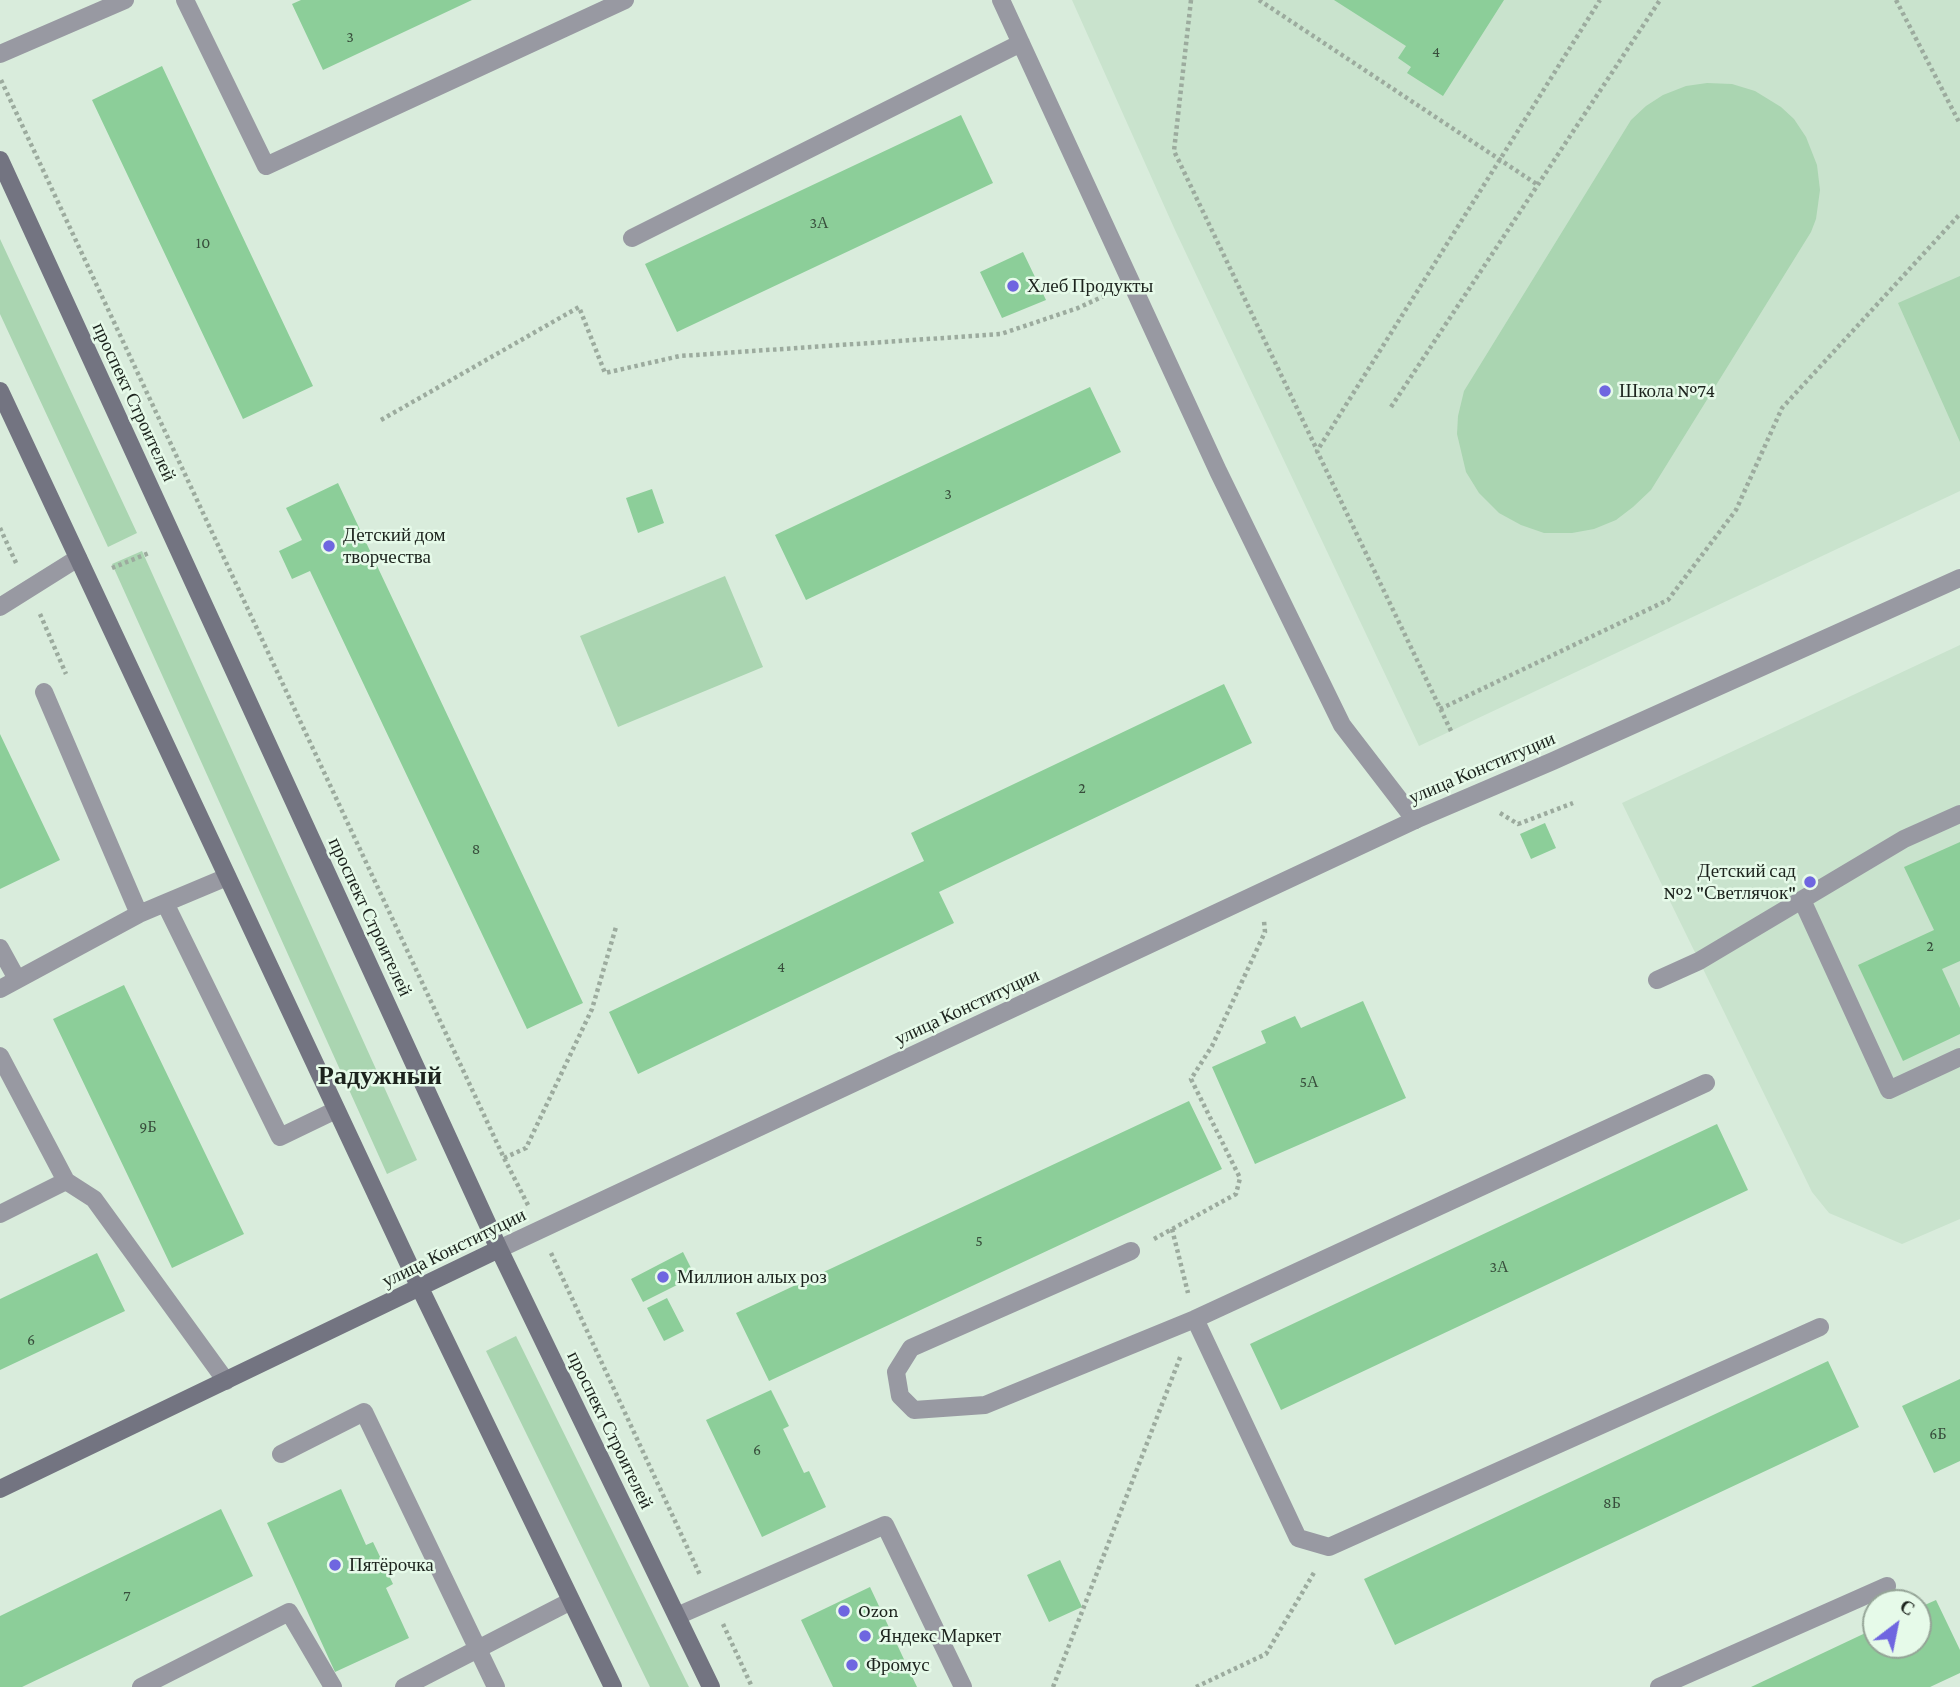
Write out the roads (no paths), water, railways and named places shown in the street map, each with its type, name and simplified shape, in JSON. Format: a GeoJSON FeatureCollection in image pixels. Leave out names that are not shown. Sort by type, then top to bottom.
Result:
{"type":"FeatureCollection","features":[{"type":"Feature","properties":{"kind":"street"},"geometry":{"type":"LineString","coordinates":[[0,54],[125,0]]}},
{"type":"Feature","properties":{"kind":"street"},"geometry":{"type":"LineString","coordinates":[[185,0],[266,166],[625,0]]}},
{"type":"Feature","properties":{"kind":"street"},"geometry":{"type":"LineString","coordinates":[[1000,0],[1218,471],[1342,725],[1415,820]]}},
{"type":"Feature","properties":{"kind":"street"},"geometry":{"type":"LineString","coordinates":[[632,238],[1021,43]]}},
{"type":"Feature","properties":{"kind":"street","name":"проспект Строителей"},"geometry":{"type":"LineString","coordinates":[[0,160],[499,1249],[711,1687]]}},
{"type":"Feature","properties":{"kind":"street"},"geometry":{"type":"LineString","coordinates":[[0,391],[420,1288],[612,1687]]}},
{"type":"Feature","properties":{"kind":"street"},"geometry":{"type":"LineString","coordinates":[[0,607],[78,558]]}},
{"type":"Feature","properties":{"kind":"street","name":"улица Конституции"},"geometry":{"type":"LineString","coordinates":[[0,1489],[499,1249],[1415,820],[1960,578]]}},
{"type":"Feature","properties":{"kind":"street"},"geometry":{"type":"LineString","coordinates":[[44,692],[139,914]]}},
{"type":"Feature","properties":{"kind":"street"},"geometry":{"type":"LineString","coordinates":[[1657,980],[1699,961],[1904,839],[1960,814]]}},
{"type":"Feature","properties":{"kind":"street"},"geometry":{"type":"LineString","coordinates":[[0,989],[139,914],[228,877]]}},
{"type":"Feature","properties":{"kind":"street"},"geometry":{"type":"LineString","coordinates":[[1802,900],[1889,1090],[1960,1056]]}},
{"type":"Feature","properties":{"kind":"street"},"geometry":{"type":"LineString","coordinates":[[165,903],[280,1137],[336,1110]]}},
{"type":"Feature","properties":{"kind":"street"},"geometry":{"type":"LineString","coordinates":[[0,948],[17,979]]}},
{"type":"Feature","properties":{"kind":"street"},"geometry":{"type":"LineString","coordinates":[[0,1056],[66,1181],[94,1199],[226,1381]]}},
{"type":"Feature","properties":{"kind":"street"},"geometry":{"type":"LineString","coordinates":[[1131,1251],[911,1348],[896,1372],[900,1396],[914,1410],[985,1405],[1195,1319],[1706,1083]]}},
{"type":"Feature","properties":{"kind":"street"},"geometry":{"type":"LineString","coordinates":[[0,1214],[66,1181]]}},
{"type":"Feature","properties":{"kind":"street"},"geometry":{"type":"LineString","coordinates":[[1195,1319],[1298,1538],[1329,1547],[1820,1326]]}},
{"type":"Feature","properties":{"kind":"street"},"geometry":{"type":"LineString","coordinates":[[281,1454],[364,1412],[496,1687]]}},
{"type":"Feature","properties":{"kind":"street"},"geometry":{"type":"LineString","coordinates":[[677,1616],[885,1525],[963,1687]]}},
{"type":"Feature","properties":{"kind":"street"},"geometry":{"type":"LineString","coordinates":[[1659,1687],[1887,1586]]}},
{"type":"Feature","properties":{"kind":"street"},"geometry":{"type":"LineString","coordinates":[[404,1687],[571,1601]]}},
{"type":"Feature","properties":{"kind":"street"},"geometry":{"type":"LineString","coordinates":[[141,1687],[289,1612],[333,1687]]}},
{"type":"Feature","properties":{"kind":"place","name":"Хлеб Продукты"},"geometry":{"type":"Point","coordinates":[1013,286]}},
{"type":"Feature","properties":{"kind":"place","name":"Школа №74"},"geometry":{"type":"Point","coordinates":[1605,391]}},
{"type":"Feature","properties":{"kind":"place","name":"Детский дом творчества"},"geometry":{"type":"Point","coordinates":[329,546]}},
{"type":"Feature","properties":{"kind":"place","name":"Детский сад №2 \"Светлячок\""},"geometry":{"type":"Point","coordinates":[1810,882]}},
{"type":"Feature","properties":{"kind":"place","name":"Миллион алых роз"},"geometry":{"type":"Point","coordinates":[663,1277]}},
{"type":"Feature","properties":{"kind":"place","name":"Пятёрочка"},"geometry":{"type":"Point","coordinates":[335,1565]}},
{"type":"Feature","properties":{"kind":"place","name":"Ozon"},"geometry":{"type":"Point","coordinates":[844,1611]}},
{"type":"Feature","properties":{"kind":"place","name":"Яндекс Маркет"},"geometry":{"type":"Point","coordinates":[865,1636]}},
{"type":"Feature","properties":{"kind":"place","name":"Фромус"},"geometry":{"type":"Point","coordinates":[852,1665]}},
{"type":"Feature","properties":{"kind":"district","name":"Радужный"},"geometry":{"type":"Point","coordinates":[380,1076]}}]}
